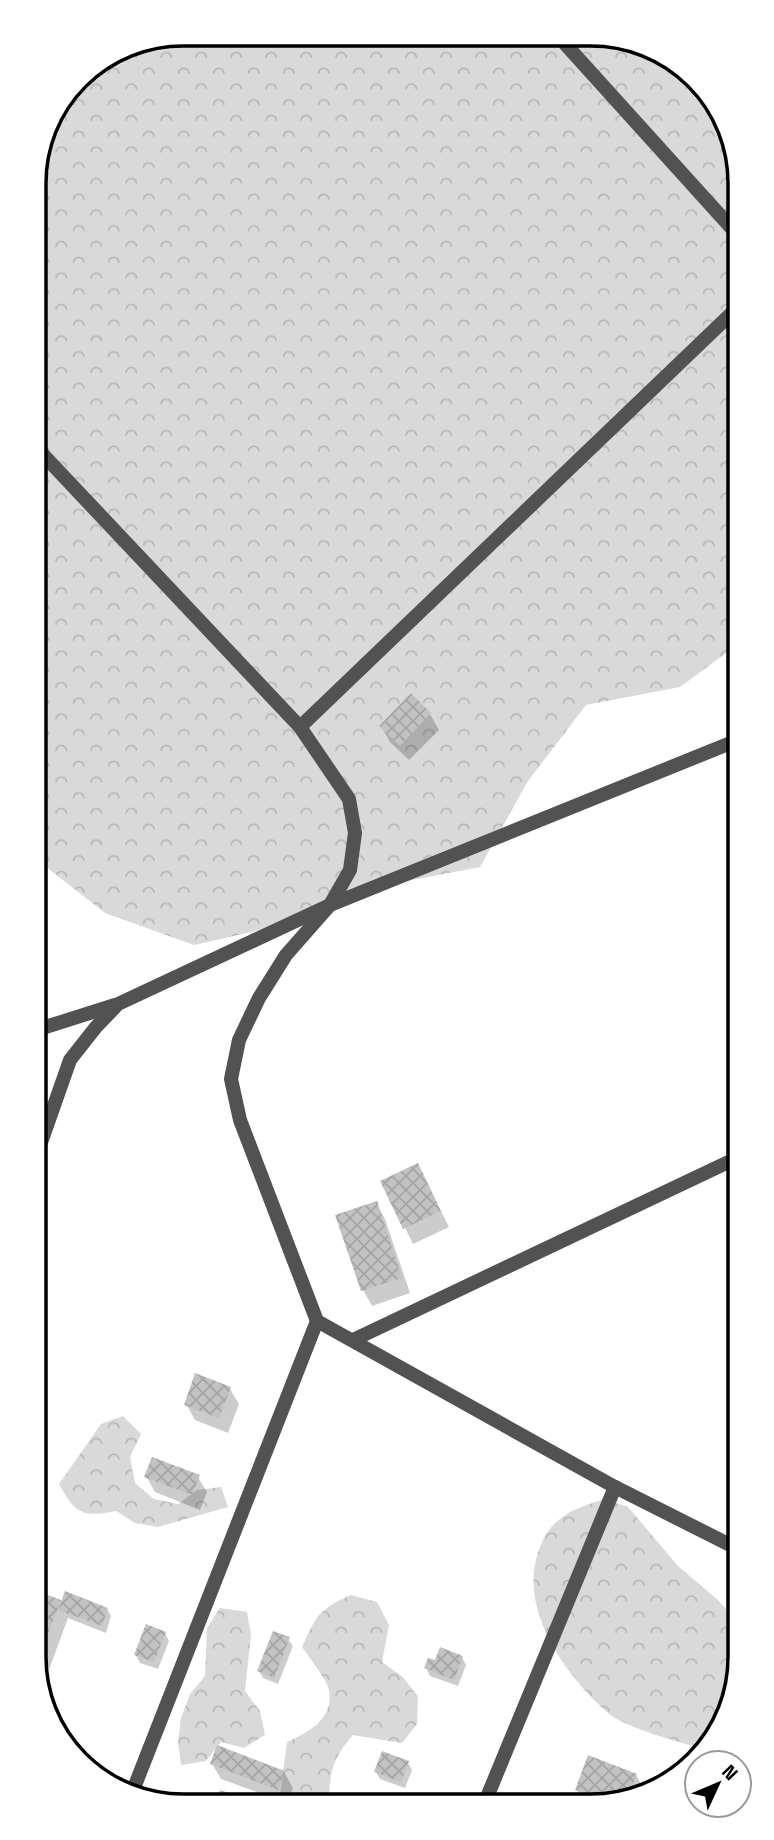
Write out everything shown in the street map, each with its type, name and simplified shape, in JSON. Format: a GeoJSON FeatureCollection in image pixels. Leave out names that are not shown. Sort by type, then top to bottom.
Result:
{"type":"FeatureCollection","features":[{"type":"Feature","properties":{"kind":"street"},"geometry":{"type":"LineString","coordinates":[[567,46],[728,224]]}},
{"type":"Feature","properties":{"kind":"street"},"geometry":{"type":"LineString","coordinates":[[300,727],[728,317]]}},
{"type":"Feature","properties":{"kind":"street"},"geometry":{"type":"LineString","coordinates":[[46,458],[300,727],[349,799],[355,833],[350,870],[330,905],[286,955],[259,998],[239,1040],[231,1079],[240,1120],[317,1321],[615,1487],[728,1544]]}},
{"type":"Feature","properties":{"kind":"street"},"geometry":{"type":"LineString","coordinates":[[46,1027],[118,1004],[330,905],[728,744]]}},
{"type":"Feature","properties":{"kind":"street"},"geometry":{"type":"LineString","coordinates":[[46,1128],[70,1060],[118,1004]]}},
{"type":"Feature","properties":{"kind":"street"},"geometry":{"type":"LineString","coordinates":[[353,1340],[728,1162]]}},
{"type":"Feature","properties":{"kind":"street"},"geometry":{"type":"LineString","coordinates":[[135,1786],[317,1321]]}},
{"type":"Feature","properties":{"kind":"street"},"geometry":{"type":"LineString","coordinates":[[488,1794],[615,1487]]}},
{"type":"Feature","properties":{"kind":"green space"},"geometry":{"type":"Polygon","coordinates":[[[592,46],[619,48],[636,53],[668,69],[695,92],[710,114],[724,147],[727,164],[728,652],[680,687],[586,705],[528,781],[480,867],[386,885],[292,923],[194,945],[105,913],[46,867],[46,173],[50,147],[69,106],[79,92],[114,64],[138,53],[164,47],[592,46]]]}},
{"type":"Feature","properties":{"kind":"green space"},"geometry":{"type":"Polygon","coordinates":[[[123,1416],[141,1434],[130,1457],[135,1483],[154,1499],[178,1504],[197,1490],[221,1487],[228,1507],[158,1527],[135,1523],[116,1511],[95,1514],[75,1507],[59,1484],[101,1424],[123,1416]]]}},
{"type":"Feature","properties":{"kind":"green space"},"geometry":{"type":"Polygon","coordinates":[[[604,1499],[628,1507],[678,1566],[728,1611],[726,1685],[710,1726],[695,1746],[641,1730],[616,1719],[576,1680],[549,1639],[534,1595],[534,1572],[545,1537],[553,1525],[565,1515],[604,1499]]]}},
{"type":"Feature","properties":{"kind":"green space"},"geometry":{"type":"Polygon","coordinates":[[[351,1595],[377,1602],[389,1625],[382,1662],[403,1677],[418,1697],[417,1724],[402,1743],[353,1735],[333,1766],[330,1794],[280,1794],[287,1742],[311,1729],[324,1717],[328,1709],[329,1690],[325,1680],[302,1647],[320,1615],[351,1595]]]}},
{"type":"Feature","properties":{"kind":"green space"},"geometry":{"type":"Polygon","coordinates":[[[220,1608],[247,1612],[251,1635],[245,1691],[260,1711],[265,1735],[244,1748],[221,1742],[206,1761],[181,1765],[178,1742],[181,1718],[190,1694],[205,1676],[207,1628],[220,1608]]]}},
{"type":"Feature","properties":{"kind":"building"},"geometry":{"type":"Polygon","coordinates":[[[411,693],[431,713],[400,746],[379,726],[411,693]]]}},
{"type":"Feature","properties":{"kind":"building"},"geometry":{"type":"Polygon","coordinates":[[[418,1163],[441,1211],[403,1229],[380,1181],[418,1163]]]}},
{"type":"Feature","properties":{"kind":"building"},"geometry":{"type":"Polygon","coordinates":[[[377,1201],[402,1278],[361,1291],[335,1215],[377,1201]]]}},
{"type":"Feature","properties":{"kind":"building"},"geometry":{"type":"Polygon","coordinates":[[[195,1373],[231,1387],[219,1418],[184,1405],[195,1373]]]}},
{"type":"Feature","properties":{"kind":"building"},"geometry":{"type":"Polygon","coordinates":[[[152,1457],[200,1475],[192,1495],[144,1477],[152,1457]]]}},
{"type":"Feature","properties":{"kind":"building"},"geometry":{"type":"Polygon","coordinates":[[[65,1591],[108,1608],[102,1626],[58,1610],[65,1591]]]}},
{"type":"Feature","properties":{"kind":"building"},"geometry":{"type":"Polygon","coordinates":[[[46,1594],[61,1600],[46,1639],[46,1594]]]}},
{"type":"Feature","properties":{"kind":"building"},"geometry":{"type":"Polygon","coordinates":[[[146,1624],[166,1632],[154,1662],[134,1655],[146,1624]]]}},
{"type":"Feature","properties":{"kind":"building"},"geometry":{"type":"Polygon","coordinates":[[[273,1631],[290,1637],[274,1678],[257,1671],[273,1631]]]}},
{"type":"Feature","properties":{"kind":"building"},"geometry":{"type":"Polygon","coordinates":[[[440,1647],[463,1656],[454,1680],[424,1668],[428,1658],[435,1660],[440,1647]]]}},
{"type":"Feature","properties":{"kind":"building"},"geometry":{"type":"Polygon","coordinates":[[[217,1745],[285,1771],[278,1790],[210,1764],[217,1745]]]}},
{"type":"Feature","properties":{"kind":"building"},"geometry":{"type":"Polygon","coordinates":[[[382,1751],[409,1761],[401,1782],[374,1772],[382,1751]]]}},
{"type":"Feature","properties":{"kind":"building"},"geometry":{"type":"Polygon","coordinates":[[[588,1755],[637,1774],[631,1789],[627,1790],[585,1794],[575,1790],[588,1755]]]}}]}
